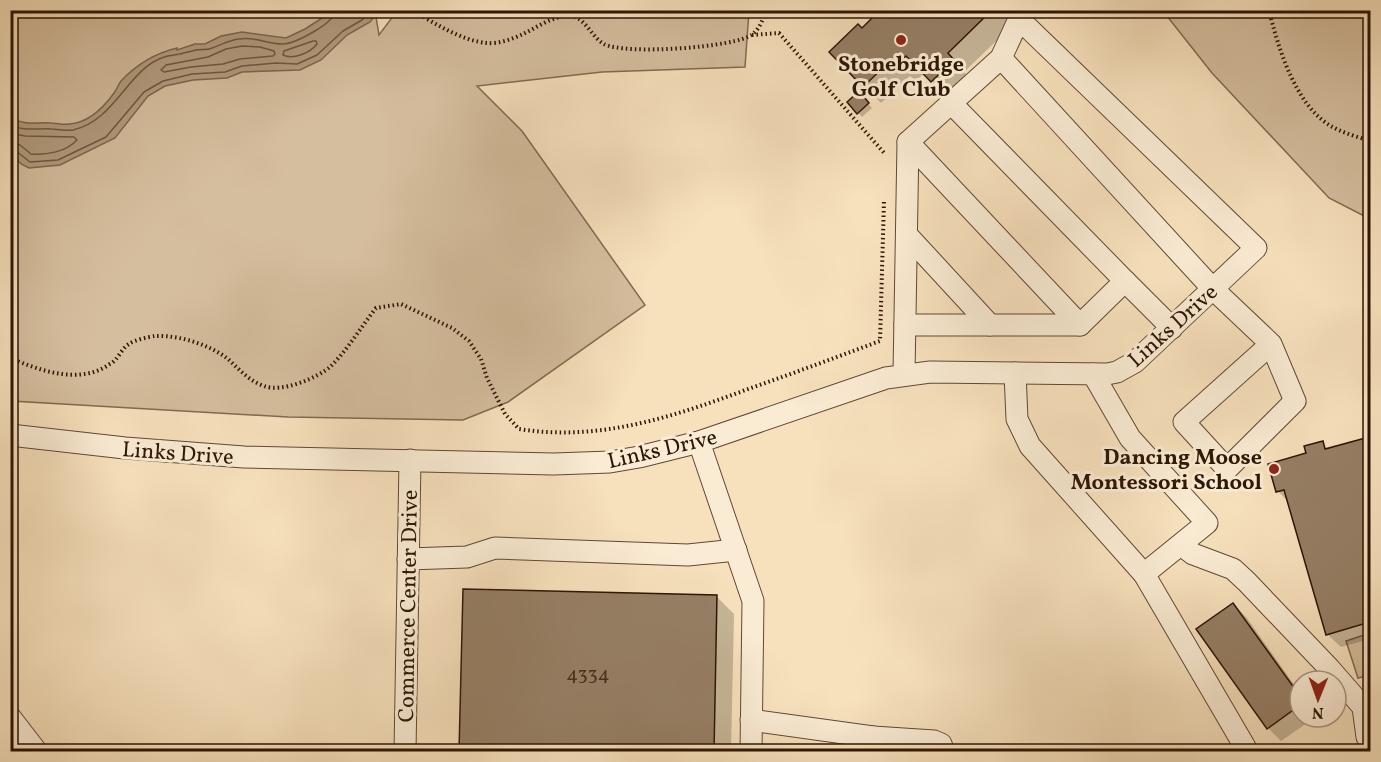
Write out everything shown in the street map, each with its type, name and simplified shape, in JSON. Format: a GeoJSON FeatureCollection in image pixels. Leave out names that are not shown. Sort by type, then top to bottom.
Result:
{"type":"FeatureCollection","features":[{"type":"Feature","properties":{"kind":"street","name":"Links Drive"},"geometry":{"type":"LineString","coordinates":[[10,435],[224,456],[591,463],[639,457],[699,442],[844,392],[904,374],[1117,372],[1127,367],[1172,328],[1256,248],[1019,19],[1001,58]]}},
{"type":"Feature","properties":{"kind":"street"},"geometry":{"type":"LineString","coordinates":[[904,374],[908,142],[1001,58],[1212,288],[1271,344],[1295,401],[1227,469],[1184,422],[1271,344]]}},
{"type":"Feature","properties":{"kind":"street"},"geometry":{"type":"LineString","coordinates":[[951,103],[1172,328]]}},
{"type":"Feature","properties":{"kind":"street"},"geometry":{"type":"LineString","coordinates":[[908,142],[1080,325]]}},
{"type":"Feature","properties":{"kind":"street"},"geometry":{"type":"LineString","coordinates":[[907,235],[990,325]]}},
{"type":"Feature","properties":{"kind":"street"},"geometry":{"type":"LineString","coordinates":[[905,325],[1080,325],[1125,281]]}},
{"type":"Feature","properties":{"kind":"street"},"geometry":{"type":"LineString","coordinates":[[1015,373],[1017,419],[1030,446],[1144,574],[1245,747]]}},
{"type":"Feature","properties":{"kind":"street"},"geometry":{"type":"LineString","coordinates":[[1094,374],[1130,438],[1207,524],[1144,574]]}},
{"type":"Feature","properties":{"kind":"street"},"geometry":{"type":"LineString","coordinates":[[699,442],[753,601],[751,752]]}},
{"type":"Feature","properties":{"kind":"street","name":"Commerce Center Drive"},"geometry":{"type":"LineString","coordinates":[[405,752],[410,460]]}},
{"type":"Feature","properties":{"kind":"street"},"geometry":{"type":"LineString","coordinates":[[1181,545],[1193,554],[1233,569],[1367,708],[1369,735]]}},
{"type":"Feature","properties":{"kind":"street"},"geometry":{"type":"LineString","coordinates":[[408,559],[467,557],[495,548],[688,555],[736,550]]}},
{"type":"Feature","properties":{"kind":"street"},"geometry":{"type":"LineString","coordinates":[[10,717],[36,752]]}},
{"type":"Feature","properties":{"kind":"street"},"geometry":{"type":"LineString","coordinates":[[751,720],[873,745],[934,741],[941,744],[944,752]]}},
{"type":"Feature","properties":{"kind":"path"},"geometry":{"type":"LineString","coordinates":[[412,10],[470,39],[489,44],[521,35],[556,18],[571,16],[579,18],[604,44],[619,48],[698,47],[732,43],[752,35],[779,33],[885,152],[885,164]]}},
{"type":"Feature","properties":{"kind":"path"},"geometry":{"type":"LineString","coordinates":[[752,35],[762,23],[766,10]]}},
{"type":"Feature","properties":{"kind":"path"},"geometry":{"type":"LineString","coordinates":[[1269,10],[1275,36],[1298,92],[1307,104],[1333,128],[1371,141]]}},
{"type":"Feature","properties":{"kind":"path"},"geometry":{"type":"LineString","coordinates":[[10,358],[58,374],[87,375],[111,364],[129,344],[153,336],[178,338],[206,346],[226,358],[254,382],[266,388],[284,387],[308,380],[330,367],[376,308],[401,304],[443,324],[469,341],[481,359],[487,378],[505,414],[519,429],[552,432],[628,427],[698,408],[880,342],[884,200]]}},
{"type":"Feature","properties":{"kind":"shaded area"},"geometry":{"type":"Polygon","coordinates":[[[10,11],[375,11],[379,35],[397,11],[749,11],[745,67],[602,72],[477,86],[522,131],[645,305],[508,402],[463,420],[288,417],[11,401],[10,11]]]}},
{"type":"Feature","properties":{"kind":"shaded area"},"geometry":{"type":"Polygon","coordinates":[[[1163,11],[1370,11],[1370,219],[1329,198],[1212,73],[1163,11]]]}},
{"type":"Feature","properties":{"kind":"shaded area"},"geometry":{"type":"Polygon","coordinates":[[[1370,633],[1370,675],[1358,678],[1346,641],[1370,633]]]}},
{"type":"Feature","properties":{"kind":"water"},"geometry":{"type":"Polygon","coordinates":[[[333,11],[379,11],[370,22],[347,35],[321,60],[300,70],[242,72],[227,78],[193,80],[165,86],[148,96],[115,138],[60,165],[29,168],[11,154],[11,117],[25,123],[64,124],[83,121],[105,104],[121,81],[133,70],[162,53],[195,44],[205,44],[221,36],[242,32],[286,38],[333,11]]]}},
{"type":"Feature","properties":{"kind":"building","name":"Stonebridge Golf Club"},"geometry":{"type":"Polygon","coordinates":[[[880,10],[992,10],[948,53],[954,60],[931,82],[906,56],[897,64],[892,59],[863,87],[829,52],[858,24],[862,28],[880,10]]]}},
{"type":"Feature","properties":{"kind":"building"},"geometry":{"type":"Polygon","coordinates":[[[859,91],[869,103],[857,114],[847,102],[859,91]]]}},
{"type":"Feature","properties":{"kind":"building"},"geometry":{"type":"Polygon","coordinates":[[[1369,437],[1370,622],[1326,635],[1284,490],[1276,492],[1268,464],[1306,453],[1304,446],[1323,441],[1325,449],[1369,437]]]}},
{"type":"Feature","properties":{"kind":"building"},"geometry":{"type":"Polygon","coordinates":[[[463,589],[717,595],[714,752],[459,752],[463,589]]]}},
{"type":"Feature","properties":{"kind":"building"},"geometry":{"type":"Polygon","coordinates":[[[1233,603],[1288,679],[1288,714],[1267,729],[1196,629],[1233,603]]]}},
{"type":"Feature","properties":{"kind":"place","name":"Stonebridge Golf Club"},"geometry":{"type":"Point","coordinates":[901,40]}},
{"type":"Feature","properties":{"kind":"place","name":"Dancing Moose Montessori School"},"geometry":{"type":"Point","coordinates":[1274,469]}}]}
